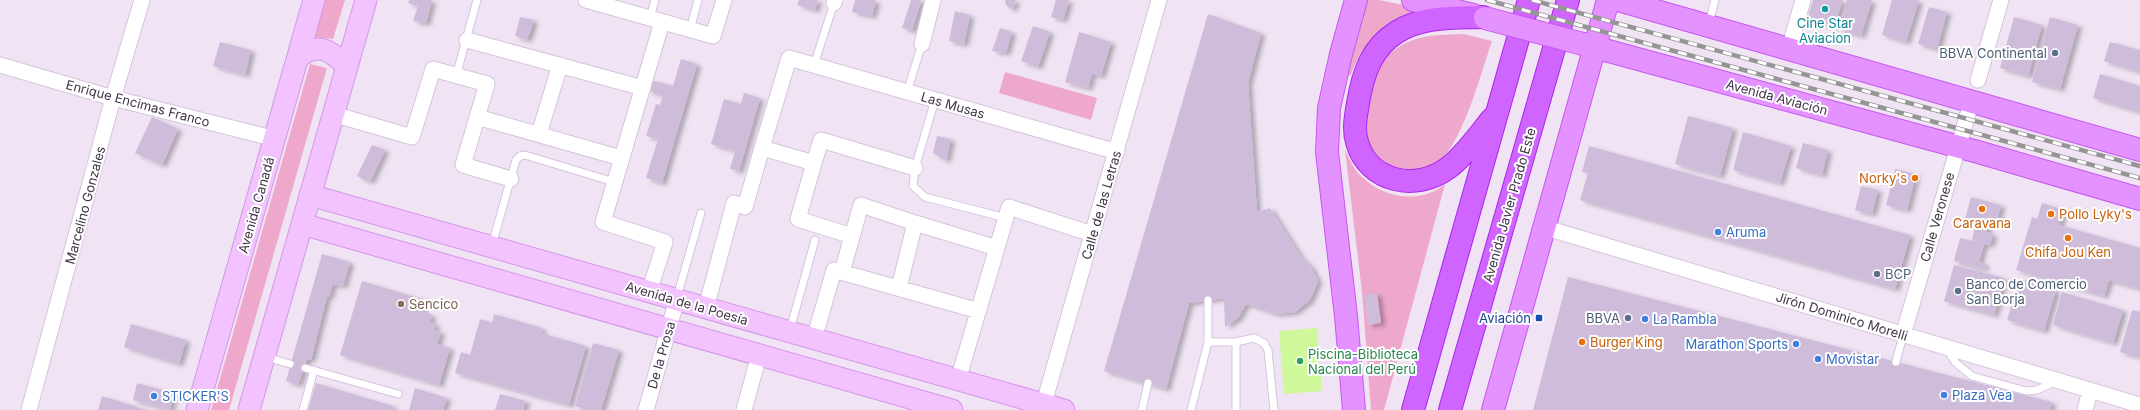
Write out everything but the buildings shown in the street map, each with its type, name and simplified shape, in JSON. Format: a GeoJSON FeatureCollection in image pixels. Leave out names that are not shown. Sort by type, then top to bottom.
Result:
{"type":"FeatureCollection","features":[{"type":"Feature","properties":{"kind":"highway"},"geometry":{"type":"LineString","coordinates":[[1413,410],[1529,0]]}},
{"type":"Feature","properties":{"kind":"highway","name":"Avenida Javier Prado Este"},"geometry":{"type":"LineString","coordinates":[[1450,410],[1568,0]]}},
{"type":"Feature","properties":{"kind":"highway"},"geometry":{"type":"LineString","coordinates":[[1484,18],[1432,19],[1420,22],[1399,31],[1384,42],[1373,55],[1365,71],[1355,121],[1355,132],[1361,152],[1374,168],[1383,174],[1398,180],[1423,180],[1439,174],[1454,163],[1498,112]]}},
{"type":"Feature","properties":{"kind":"highway"},"geometry":{"type":"LineString","coordinates":[[1400,410],[1432,345]]}},
{"type":"Feature","properties":{"kind":"highway"},"geometry":{"type":"LineString","coordinates":[[1456,410],[1457,385]]}},
{"type":"Feature","properties":{"kind":"main road"},"geometry":{"type":"LineString","coordinates":[[1354,410],[1348,335],[1327,152],[1329,108],[1341,54],[1356,0]]}},
{"type":"Feature","properties":{"kind":"main road","name":"Avenida Aviación"},"geometry":{"type":"LineString","coordinates":[[1413,0],[1589,45],[2140,199]]}},
{"type":"Feature","properties":{"kind":"main road"},"geometry":{"type":"LineString","coordinates":[[1493,410],[1544,227],[1589,45],[1608,0]]}},
{"type":"Feature","properties":{"kind":"main road"},"geometry":{"type":"LineString","coordinates":[[1618,0],[1789,49],[1975,90],[2140,150]]}},
{"type":"Feature","properties":{"kind":"street","name":"Marcelino Gonzales"},"geometry":{"type":"LineString","coordinates":[[29,410],[113,98],[142,0]]}},
{"type":"Feature","properties":{"kind":"street","name":"Avenida Canadá"},"geometry":{"type":"LineString","coordinates":[[197,410],[276,139],[314,0]]}},
{"type":"Feature","properties":{"kind":"street"},"geometry":{"type":"LineString","coordinates":[[248,410],[366,0]]}},
{"type":"Feature","properties":{"kind":"street"},"geometry":{"type":"LineString","coordinates":[[591,1],[713,36],[724,0]]}},
{"type":"Feature","properties":{"kind":"street"},"geometry":{"type":"LineString","coordinates":[[922,44],[933,0]]}},
{"type":"Feature","properties":{"kind":"street","name":"Calle de las Letras"},"geometry":{"type":"LineString","coordinates":[[1042,407],[1117,152],[1159,0]]}},
{"type":"Feature","properties":{"kind":"street"},"geometry":{"type":"LineString","coordinates":[[1789,49],[1802,0]]}},
{"type":"Feature","properties":{"kind":"street","name":"Calle Veronese"},"geometry":{"type":"LineString","coordinates":[[1903,335],[2001,0]]}},
{"type":"Feature","properties":{"kind":"street"},"geometry":{"type":"LineString","coordinates":[[649,292],[665,242],[604,222],[614,182],[643,88],[656,20]]}},
{"type":"Feature","properties":{"kind":"street"},"geometry":{"type":"LineString","coordinates":[[467,40],[643,88]]}},
{"type":"Feature","properties":{"kind":"street"},"geometry":{"type":"LineString","coordinates":[[298,58],[306,51],[320,48],[335,55],[347,67]]}},
{"type":"Feature","properties":{"kind":"street","name":"Las Musas"},"geometry":{"type":"LineString","coordinates":[[762,148],[789,58],[1117,152]]}},
{"type":"Feature","properties":{"kind":"street"},"geometry":{"type":"LineString","coordinates":[[539,134],[560,65]]}},
{"type":"Feature","properties":{"kind":"street","name":"Enrique Encimas Franco"},"geometry":{"type":"LineString","coordinates":[[0,66],[113,98],[276,139]]}},
{"type":"Feature","properties":{"kind":"street"},"geometry":{"type":"LineString","coordinates":[[333,114],[412,137],[433,69],[487,84],[462,165],[511,179]]}},
{"type":"Feature","properties":{"kind":"street"},"geometry":{"type":"LineString","coordinates":[[477,117],[621,158]]}},
{"type":"Feature","properties":{"kind":"street"},"geometry":{"type":"LineString","coordinates":[[852,236],[798,219],[822,140],[915,168]]}},
{"type":"Feature","properties":{"kind":"street"},"geometry":{"type":"LineString","coordinates":[[706,308],[734,204],[745,206],[762,148],[814,163]]}},
{"type":"Feature","properties":{"kind":"street","name":"Avenida de la Poesía"},"geometry":{"type":"LineString","coordinates":[[310,195],[958,380],[1042,407],[1064,410]]}},
{"type":"Feature","properties":{"kind":"street"},"geometry":{"type":"LineString","coordinates":[[842,272],[860,205],[997,248]]}},
{"type":"Feature","properties":{"kind":"street"},"geometry":{"type":"LineString","coordinates":[[958,380],[1009,208],[1092,234]]}},
{"type":"Feature","properties":{"kind":"street"},"geometry":{"type":"LineString","coordinates":[[899,288],[915,223]]}},
{"type":"Feature","properties":{"kind":"street"},"geometry":{"type":"LineString","coordinates":[[302,224],[952,410]]}},
{"type":"Feature","properties":{"kind":"street","name":"Jirón Dominico Morelli"},"geometry":{"type":"LineString","coordinates":[[1544,227],[2140,405]]}},
{"type":"Feature","properties":{"kind":"street"},"geometry":{"type":"LineString","coordinates":[[814,339],[834,270],[979,311]]}},
{"type":"Feature","properties":{"kind":"street","name":"De la Prosa"},"geometry":{"type":"LineString","coordinates":[[646,410],[676,300]]}},
{"type":"Feature","properties":{"kind":"street"},"geometry":{"type":"LineString","coordinates":[[744,410],[759,355]]}},
{"type":"Feature","properties":{"kind":"street"},"geometry":{"type":"LineString","coordinates":[[2085,410],[2090,391]]}},
{"type":"Feature","properties":{"kind":"lane"},"geometry":{"type":"LineString","coordinates":[[456,76],[477,0]]}},
{"type":"Feature","properties":{"kind":"lane"},"geometry":{"type":"LineString","coordinates":[[655,0],[656,20]]}},
{"type":"Feature","properties":{"kind":"lane"},"geometry":{"type":"LineString","coordinates":[[690,30],[698,0]]}},
{"type":"Feature","properties":{"kind":"lane"},"geometry":{"type":"LineString","coordinates":[[1708,25],[1715,0]]}},
{"type":"Feature","properties":{"kind":"lane"},"geometry":{"type":"LineString","coordinates":[[814,65],[835,2]]}},
{"type":"Feature","properties":{"kind":"lane"},"geometry":{"type":"LineString","coordinates":[[908,92],[922,44]]}},
{"type":"Feature","properties":{"kind":"lane"},"geometry":{"type":"LineString","coordinates":[[935,100],[915,168],[913,186],[925,197],[1009,208]]}},
{"type":"Feature","properties":{"kind":"lane"},"geometry":{"type":"LineString","coordinates":[[491,247],[516,160],[520,156],[525,155],[614,182]]}},
{"type":"Feature","properties":{"kind":"lane"},"geometry":{"type":"LineString","coordinates":[[676,300],[701,213]]}},
{"type":"Feature","properties":{"kind":"lane"},"geometry":{"type":"LineString","coordinates":[[789,332],[815,240]]}},
{"type":"Feature","properties":{"kind":"lane"},"geometry":{"type":"LineString","coordinates":[[1192,410],[1208,342],[1208,300]]}},
{"type":"Feature","properties":{"kind":"lane"},"geometry":{"type":"LineString","coordinates":[[1896,362],[1903,335]]}},
{"type":"Feature","properties":{"kind":"lane"},"geometry":{"type":"LineString","coordinates":[[1208,342],[1236,342],[1254,338],[1264,343],[1268,350],[1274,410]]}},
{"type":"Feature","properties":{"kind":"lane"},"geometry":{"type":"LineString","coordinates":[[1236,342],[1236,410]]}},
{"type":"Feature","properties":{"kind":"lane"},"geometry":{"type":"LineString","coordinates":[[264,356],[290,364]]}},
{"type":"Feature","properties":{"kind":"lane"},"geometry":{"type":"LineString","coordinates":[[305,368],[398,394]]}},
{"type":"Feature","properties":{"kind":"lane"},"geometry":{"type":"LineString","coordinates":[[302,410],[314,370]]}},
{"type":"Feature","properties":{"kind":"lane"},"geometry":{"type":"LineString","coordinates":[[1142,410],[1148,383]]}},
{"type":"Feature","properties":{"kind":"shaded area"},"geometry":{"type":"Polygon","coordinates":[[[324,0],[345,0],[333,39],[312,37],[324,0]]]}},
{"type":"Feature","properties":{"kind":"shaded area"},"geometry":{"type":"Polygon","coordinates":[[[1365,0],[1379,0],[1423,9],[1387,27],[1370,41],[1356,62],[1350,76],[1347,75],[1365,0]]]}},
{"type":"Feature","properties":{"kind":"shaded area"},"geometry":{"type":"Polygon","coordinates":[[[1464,34],[1492,41],[1472,102],[1458,135],[1451,147],[1443,157],[1434,164],[1424,168],[1413,170],[1402,169],[1391,166],[1382,161],[1374,153],[1369,142],[1367,124],[1372,88],[1384,60],[1398,47],[1422,37],[1464,34]]]}},
{"type":"Feature","properties":{"kind":"shaded area"},"geometry":{"type":"Polygon","coordinates":[[[310,64],[327,68],[229,410],[211,410],[310,64]]]}},
{"type":"Feature","properties":{"kind":"shaded area"},"geometry":{"type":"Polygon","coordinates":[[[1005,72],[1097,98],[1091,120],[999,93],[1005,72]]]}},
{"type":"Feature","properties":{"kind":"shaded area"},"geometry":{"type":"Polygon","coordinates":[[[1345,150],[1354,167],[1361,176],[1370,184],[1391,194],[1402,196],[1424,195],[1435,191],[1445,184],[1384,410],[1371,410],[1362,292],[1345,150]]]}},
{"type":"Feature","properties":{"kind":"shaded area","name":"Piscina-Biblioteca Nacional del Perú"},"geometry":{"type":"Polygon","coordinates":[[[1317,328],[1322,391],[1284,394],[1279,331],[1317,328]]]}},
{"type":"Feature","properties":{"kind":"railway"},"geometry":{"type":"LineString","coordinates":[[1487,0],[2140,178]]}},
{"type":"Feature","properties":{"kind":"railway"},"geometry":{"type":"LineString","coordinates":[[1532,0],[2140,166]]}},
{"type":"Feature","properties":{"kind":"place","name":"Cine Star Aviacion"},"geometry":{"type":"Point","coordinates":[1825,9]}},
{"type":"Feature","properties":{"kind":"place","name":"BBVA Continental"},"geometry":{"type":"Point","coordinates":[2055,53]}},
{"type":"Feature","properties":{"kind":"place","name":"Norky's"},"geometry":{"type":"Point","coordinates":[1915,178]}},
{"type":"Feature","properties":{"kind":"place","name":"Caravana"},"geometry":{"type":"Point","coordinates":[1982,209]}},
{"type":"Feature","properties":{"kind":"place","name":"Pollo Lyky's"},"geometry":{"type":"Point","coordinates":[2051,214]}},
{"type":"Feature","properties":{"kind":"place","name":"Aruma"},"geometry":{"type":"Point","coordinates":[1718,232]}},
{"type":"Feature","properties":{"kind":"place","name":"Chifa Jou Ken"},"geometry":{"type":"Point","coordinates":[2068,238]}},
{"type":"Feature","properties":{"kind":"place","name":"BCP"},"geometry":{"type":"Point","coordinates":[1877,274]}},
{"type":"Feature","properties":{"kind":"place","name":"Banco de Comercio San Borja"},"geometry":{"type":"Point","coordinates":[1958,291]}},
{"type":"Feature","properties":{"kind":"place","name":"Sencico"},"geometry":{"type":"Point","coordinates":[401,304]}},
{"type":"Feature","properties":{"kind":"place","name":"Aviación"},"geometry":{"type":"Point","coordinates":[1539,318]}},
{"type":"Feature","properties":{"kind":"place","name":"BBVA"},"geometry":{"type":"Point","coordinates":[1628,318]}},
{"type":"Feature","properties":{"kind":"place","name":"La Rambla"},"geometry":{"type":"Point","coordinates":[1645,319]}},
{"type":"Feature","properties":{"kind":"place","name":"Burger King"},"geometry":{"type":"Point","coordinates":[1582,342]}},
{"type":"Feature","properties":{"kind":"place","name":"Marathon Sports"},"geometry":{"type":"Point","coordinates":[1796,344]}},
{"type":"Feature","properties":{"kind":"place","name":"Movistar"},"geometry":{"type":"Point","coordinates":[1818,359]}},
{"type":"Feature","properties":{"kind":"place","name":"Piscina-Biblioteca Nacional del Perú"},"geometry":{"type":"Point","coordinates":[1300,361]}},
{"type":"Feature","properties":{"kind":"place","name":"Plaza Vea"},"geometry":{"type":"Point","coordinates":[1944,395]}},
{"type":"Feature","properties":{"kind":"place","name":"STICKER'S"},"geometry":{"type":"Point","coordinates":[154,396]}}]}
